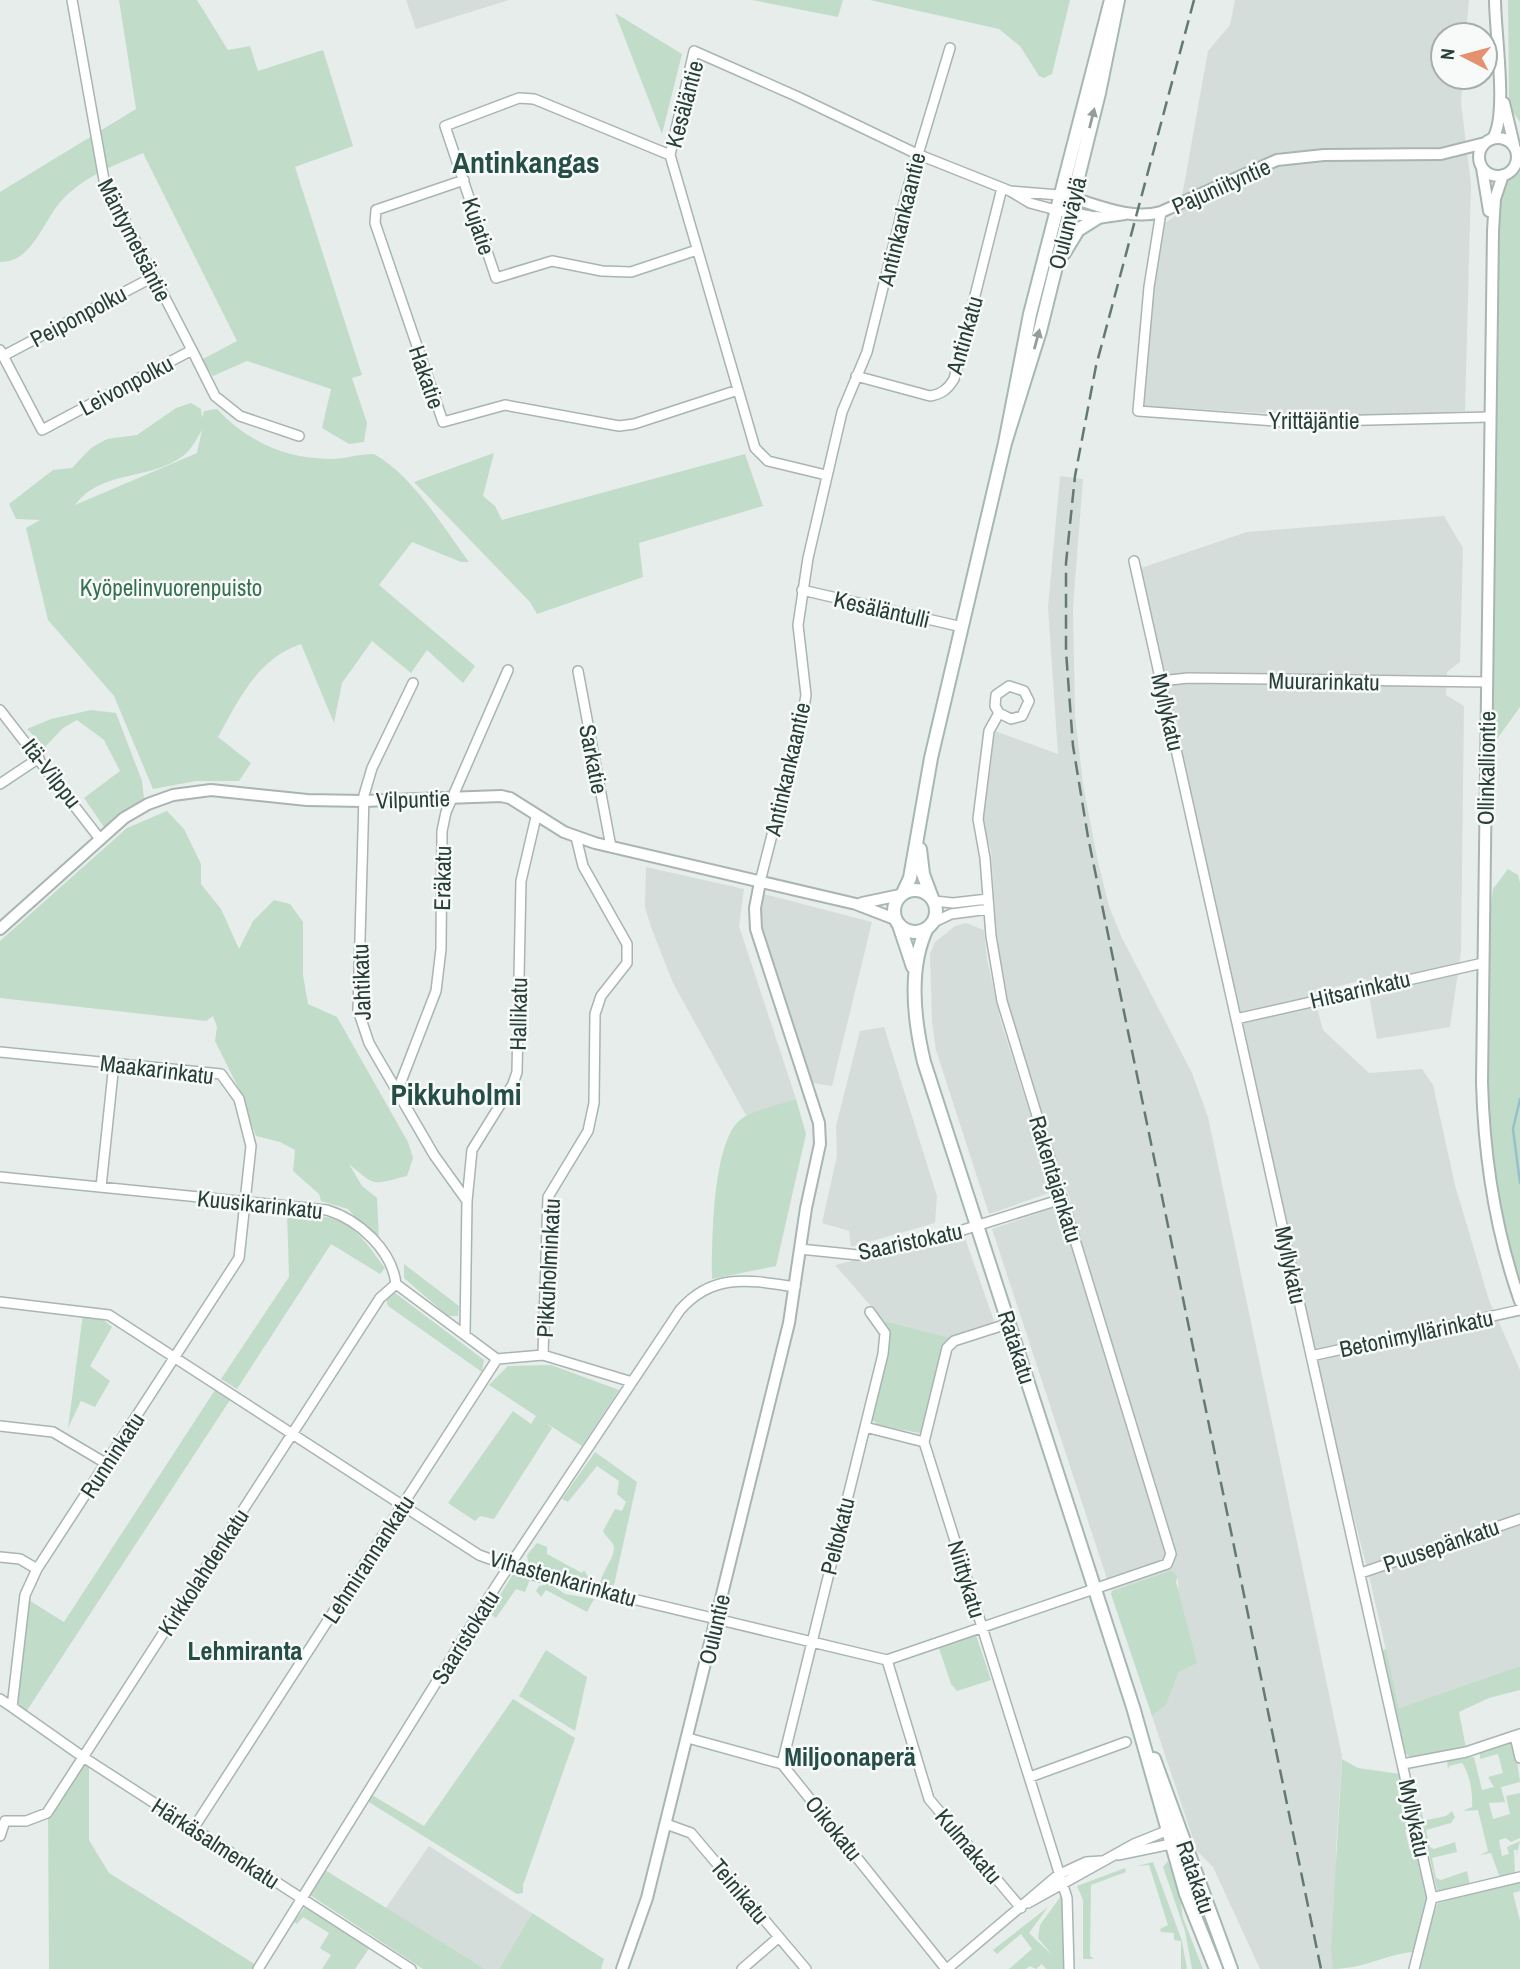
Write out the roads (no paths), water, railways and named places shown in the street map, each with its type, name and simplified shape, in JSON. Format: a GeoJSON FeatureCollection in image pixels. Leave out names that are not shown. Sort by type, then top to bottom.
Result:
{"type":"FeatureCollection","features":[{"type":"Feature","properties":{"kind":"main road","name":"Oulunväylä"},"geometry":{"type":"LineString","coordinates":[[1066,196],[1111,0]]}},
{"type":"Feature","properties":{"kind":"main road","name":"Oulunväylä"},"geometry":{"type":"LineString","coordinates":[[1010,428],[1027,327],[1062,212],[1118,0]]}},
{"type":"Feature","properties":{"kind":"main road","name":"Oulunväylä"},"geometry":{"type":"LineString","coordinates":[[902,894],[910,878],[931,758],[1001,460],[1048,299],[1062,212]]}},
{"type":"Feature","properties":{"kind":"main road"},"geometry":{"type":"LineString","coordinates":[[1048,299],[1070,240],[1083,226],[1097,218]]}},
{"type":"Feature","properties":{"kind":"main road","name":"Oulunväylä"},"geometry":{"type":"LineString","coordinates":[[918,834],[923,874],[933,900]]}},
{"type":"Feature","properties":{"kind":"main road"},"geometry":{"type":"LineString","coordinates":[[916,889],[933,900],[936,913],[929,926],[915,932],[897,922],[894,909],[902,894],[916,889]]}},
{"type":"Feature","properties":{"kind":"main road","name":"Ratakatu"},"geometry":{"type":"LineString","coordinates":[[897,922],[916,984]]}},
{"type":"Feature","properties":{"kind":"main road","name":"Ratakatu"},"geometry":{"type":"LineString","coordinates":[[929,926],[918,948],[916,984],[919,1035],[925,1062],[1172,1829],[1231,1969]]}},
{"type":"Feature","properties":{"kind":"main road","name":"Ratakatu"},"geometry":{"type":"LineString","coordinates":[[1177,1843],[1199,1927],[1216,1969]]}},
{"type":"Feature","properties":{"kind":"main road"},"geometry":{"type":"LineString","coordinates":[[1199,1927],[1209,1969]]}},
{"type":"Feature","properties":{"kind":"street","name":"Mäntymetsäntie"},"geometry":{"type":"LineString","coordinates":[[72,0],[99,166],[192,350]]}},
{"type":"Feature","properties":{"kind":"street"},"geometry":{"type":"LineString","coordinates":[[1495,0],[1500,120],[1489,141],[1480,150],[1481,164],[1491,175],[1511,172],[1517,161],[1516,148],[1500,94]]}},
{"type":"Feature","properties":{"kind":"street","name":"Antinkankaantie"},"geometry":{"type":"LineString","coordinates":[[795,1287],[820,1134],[756,929],[755,908],[806,695],[798,625],[802,590],[827,475],[842,412],[874,328],[917,155],[950,48]]}},
{"type":"Feature","properties":{"kind":"street","name":"Kesäläntie"},"geometry":{"type":"LineString","coordinates":[[827,475],[761,457],[755,448],[670,155],[694,51],[796,96],[917,155],[1006,189],[1030,203],[1062,212]]}},
{"type":"Feature","properties":{"kind":"street","name":"Kujatie"},"geometry":{"type":"LineString","coordinates":[[670,155],[534,99],[519,98],[445,126],[496,278],[552,261],[602,271],[631,272],[697,250]]}},
{"type":"Feature","properties":{"kind":"street"},"geometry":{"type":"LineString","coordinates":[[1489,141],[1506,139],[1516,148]]}},
{"type":"Feature","properties":{"kind":"street","name":"Pajuniityntie"},"geometry":{"type":"LineString","coordinates":[[1441,155],[1489,141]]}},
{"type":"Feature","properties":{"kind":"street","name":"Pajuniityntie"},"geometry":{"type":"LineString","coordinates":[[1062,212],[1097,218],[1161,212],[1277,160],[1324,155],[1441,155],[1481,164]]}},
{"type":"Feature","properties":{"kind":"street","name":"Ollinkalliontie"},"geometry":{"type":"LineString","coordinates":[[1481,164],[1493,231]]}},
{"type":"Feature","properties":{"kind":"street","name":"Ollinkalliontie"},"geometry":{"type":"LineString","coordinates":[[1511,172],[1495,199],[1493,231],[1482,1082],[1488,1174],[1505,1258],[1520,1301]]}},
{"type":"Feature","properties":{"kind":"street","name":"Hakatie"},"geometry":{"type":"LineString","coordinates":[[464,180],[376,210],[376,223],[443,422],[505,405],[619,426],[634,424],[738,390]]}},
{"type":"Feature","properties":{"kind":"street","name":"Kesäläntie"},"geometry":{"type":"LineString","coordinates":[[1006,189],[1066,196]]}},
{"type":"Feature","properties":{"kind":"street","name":"Antinkatu"},"geometry":{"type":"LineString","coordinates":[[856,376],[930,396],[949,387],[1006,189]]}},
{"type":"Feature","properties":{"kind":"street","name":"Pajuniityntie"},"geometry":{"type":"LineString","coordinates":[[1066,196],[1128,214]]}},
{"type":"Feature","properties":{"kind":"street","name":"Yrittäjäntie"},"geometry":{"type":"LineString","coordinates":[[1161,212],[1149,287],[1138,411],[1288,422],[1490,417]]}},
{"type":"Feature","properties":{"kind":"street","name":"Peiponpolku"},"geometry":{"type":"LineString","coordinates":[[1,353],[153,277]]}},
{"type":"Feature","properties":{"kind":"street","name":"Leivonpolku"},"geometry":{"type":"LineString","coordinates":[[1,353],[42,430],[192,350],[215,396],[240,416],[299,436]]}},
{"type":"Feature","properties":{"kind":"street","name":"Myllykatu"},"geometry":{"type":"LineString","coordinates":[[1134,561],[1432,1898],[1414,1969]]}},
{"type":"Feature","properties":{"kind":"street","name":"Kesäläntulli"},"geometry":{"type":"LineString","coordinates":[[802,590],[962,626]]}},
{"type":"Feature","properties":{"kind":"street","name":"Eräkatu"},"geometry":{"type":"LineString","coordinates":[[397,1092],[436,991],[441,949],[442,831],[446,812],[508,670]]}},
{"type":"Feature","properties":{"kind":"street","name":"Sarkatie"},"geometry":{"type":"LineString","coordinates":[[578,671],[611,847]]}},
{"type":"Feature","properties":{"kind":"street","name":"Muurarinkatu"},"geometry":{"type":"LineString","coordinates":[[1161,681],[1188,678],[1488,682]]}},
{"type":"Feature","properties":{"kind":"street","name":"Jahtikatu"},"geometry":{"type":"LineString","coordinates":[[412,683],[372,768],[363,801],[359,1020],[397,1092],[434,1154],[467,1201]]}},
{"type":"Feature","properties":{"kind":"street","name":"Itä-Vilppu"},"geometry":{"type":"LineString","coordinates":[[0,709],[100,839]]}},
{"type":"Feature","properties":{"kind":"street","name":"Rakentajankatu"},"geometry":{"type":"LineString","coordinates":[[999,713],[989,731],[979,812],[995,961],[1012,1041],[1171,1556],[1167,1564],[1096,1590]]}},
{"type":"Feature","properties":{"kind":"street"},"geometry":{"type":"LineString","coordinates":[[0,784],[39,758]]}},
{"type":"Feature","properties":{"kind":"street","name":"Vilpuntie"},"geometry":{"type":"LineString","coordinates":[[0,929],[100,839],[143,806],[187,792],[211,790],[307,800],[363,801],[501,796],[576,837],[856,904],[897,922]]}},
{"type":"Feature","properties":{"kind":"street","name":"Hallikatu"},"geometry":{"type":"LineString","coordinates":[[467,1201],[472,1150],[513,1084],[517,1072],[521,881],[536,817]]}},
{"type":"Feature","properties":{"kind":"street","name":"Pikkuholminkatu"},"geometry":{"type":"LineString","coordinates":[[543,1355],[548,1197],[588,1131],[594,1103],[598,1003],[627,963],[629,953],[627,944],[583,866],[576,837]]}},
{"type":"Feature","properties":{"kind":"street","name":"Vilpuntie"},"geometry":{"type":"LineString","coordinates":[[856,904],[902,894]]}},
{"type":"Feature","properties":{"kind":"street"},"geometry":{"type":"LineString","coordinates":[[933,900],[989,904]]}},
{"type":"Feature","properties":{"kind":"street"},"geometry":{"type":"LineString","coordinates":[[929,926],[951,914],[989,904]]}},
{"type":"Feature","properties":{"kind":"street","name":"Hitsarinkatu"},"geometry":{"type":"LineString","coordinates":[[1236,1019],[1483,963]]}},
{"type":"Feature","properties":{"kind":"street","name":"Maakarinkatu"},"geometry":{"type":"LineString","coordinates":[[0,1052],[221,1074],[232,1084],[249,1129],[251,1146],[246,1202]]}},
{"type":"Feature","properties":{"kind":"street"},"geometry":{"type":"LineString","coordinates":[[101,1187],[114,1063]]}},
{"type":"Feature","properties":{"kind":"street","name":"Kuusikarinkatu"},"geometry":{"type":"LineString","coordinates":[[0,1177],[327,1210],[344,1215],[364,1228],[394,1269],[396,1284]]}},
{"type":"Feature","properties":{"kind":"street","name":"Saaristokatu"},"geometry":{"type":"LineString","coordinates":[[800,1249],[858,1255],[978,1226],[1062,1199]]}},
{"type":"Feature","properties":{"kind":"street"},"geometry":{"type":"LineString","coordinates":[[465,1334],[467,1201]]}},
{"type":"Feature","properties":{"kind":"street","name":"Runninkatu"},"geometry":{"type":"LineString","coordinates":[[12,1707],[25,1595],[37,1569],[239,1258],[246,1202]]}},
{"type":"Feature","properties":{"kind":"street","name":"Saaristokatu"},"geometry":{"type":"LineString","coordinates":[[258,1969],[511,1565],[680,1310],[701,1290],[745,1279],[795,1287]]}},
{"type":"Feature","properties":{"kind":"street"},"geometry":{"type":"LineString","coordinates":[[396,1284],[497,1359],[543,1355],[632,1382]]}},
{"type":"Feature","properties":{"kind":"street","name":"Kirkkolahdenkatu"},"geometry":{"type":"LineString","coordinates":[[0,1836],[5,1821],[26,1822],[47,1813],[380,1298],[396,1284]]}},
{"type":"Feature","properties":{"kind":"street","name":"Ouluntie"},"geometry":{"type":"LineString","coordinates":[[625,1968],[640,1924],[688,1738],[795,1287]]}},
{"type":"Feature","properties":{"kind":"street","name":"Vihastenkarinkatu"},"geometry":{"type":"LineString","coordinates":[[0,1302],[109,1315],[479,1555],[537,1576],[887,1660]]}},
{"type":"Feature","properties":{"kind":"street","name":"Betonimyllärinkatu"},"geometry":{"type":"LineString","coordinates":[[1311,1356],[1520,1310]]}},
{"type":"Feature","properties":{"kind":"street","name":"Peltokatu"},"geometry":{"type":"LineString","coordinates":[[782,1764],[885,1342],[884,1328],[870,1312]]}},
{"type":"Feature","properties":{"kind":"street"},"geometry":{"type":"LineString","coordinates":[[864,1427],[924,1442],[947,1348],[954,1341],[1010,1323]]}},
{"type":"Feature","properties":{"kind":"street","name":"Lehmirannankatu"},"geometry":{"type":"LineString","coordinates":[[193,1829],[497,1359]]}},
{"type":"Feature","properties":{"kind":"street"},"geometry":{"type":"LineString","coordinates":[[0,1426],[53,1432],[107,1464]]}},
{"type":"Feature","properties":{"kind":"street","name":"Niittykatu"},"geometry":{"type":"LineString","coordinates":[[924,1442],[1061,1877],[1068,1904],[1069,1969]]}},
{"type":"Feature","properties":{"kind":"street","name":"Puusepänkatu"},"geometry":{"type":"LineString","coordinates":[[1361,1573],[1520,1518]]}},
{"type":"Feature","properties":{"kind":"street"},"geometry":{"type":"LineString","coordinates":[[0,1558],[20,1559],[37,1569]]}},
{"type":"Feature","properties":{"kind":"street"},"geometry":{"type":"LineString","coordinates":[[887,1660],[1096,1590]]}},
{"type":"Feature","properties":{"kind":"street","name":"Kulmakatu"},"geometry":{"type":"LineString","coordinates":[[887,1660],[929,1799],[1024,1905]]}},
{"type":"Feature","properties":{"kind":"street"},"geometry":{"type":"LineString","coordinates":[[0,1699],[12,1707]]}},
{"type":"Feature","properties":{"kind":"street","name":"Härkäsalmenkatu"},"geometry":{"type":"LineString","coordinates":[[12,1707],[21,1716],[83,1757],[411,1969]]}},
{"type":"Feature","properties":{"kind":"street"},"geometry":{"type":"LineString","coordinates":[[1403,1764],[1472,1751],[1518,1735],[1520,1758]]}},
{"type":"Feature","properties":{"kind":"street"},"geometry":{"type":"LineString","coordinates":[[688,1738],[782,1764]]}},
{"type":"Feature","properties":{"kind":"street"},"geometry":{"type":"LineString","coordinates":[[1030,1777],[1126,1742]]}},
{"type":"Feature","properties":{"kind":"street","name":"Oikokatu"},"geometry":{"type":"LineString","coordinates":[[782,1764],[947,1969]]}},
{"type":"Feature","properties":{"kind":"street","name":"Teinikatu"},"geometry":{"type":"LineString","coordinates":[[666,1824],[691,1833],[806,1969]]}},
{"type":"Feature","properties":{"kind":"street"},"geometry":{"type":"LineString","coordinates":[[947,1969],[1032,1896],[1061,1877],[1172,1829]]}},
{"type":"Feature","properties":{"kind":"street"},"geometry":{"type":"LineString","coordinates":[[1113,1856],[1177,1843]]}},
{"type":"Feature","properties":{"kind":"street"},"geometry":{"type":"LineString","coordinates":[[1432,1898],[1520,1877]]}},
{"type":"Feature","properties":{"kind":"street"},"geometry":{"type":"LineString","coordinates":[[742,1969],[779,1937]]}},
{"type":"Feature","properties":{"kind":"waterway"},"geometry":{"type":"LineString","coordinates":[[1520,1099],[1513,1129],[1520,1183]]}},
{"type":"Feature","properties":{"kind":"railway"},"geometry":{"type":"LineString","coordinates":[[1194,0],[1096,366],[1075,476],[1066,563],[1066,651],[1073,746],[1088,837],[1321,1969]]}},
{"type":"Feature","properties":{"kind":"district","name":"Antinkangas"},"geometry":{"type":"Point","coordinates":[526,162]}},
{"type":"Feature","properties":{"kind":"district","name":"Pikkuholmi"},"geometry":{"type":"Point","coordinates":[456,1094]}},
{"type":"Feature","properties":{"kind":"district","name":"Lehmiranta"},"geometry":{"type":"Point","coordinates":[245,1650]}},
{"type":"Feature","properties":{"kind":"district","name":"Miljoonaperä"},"geometry":{"type":"Point","coordinates":[850,1756]}},
{"type":"Feature","properties":{"kind":"park label","name":"Kyöpelinvuorenpuisto"},"geometry":{"type":"Point","coordinates":[171,587]}}]}
